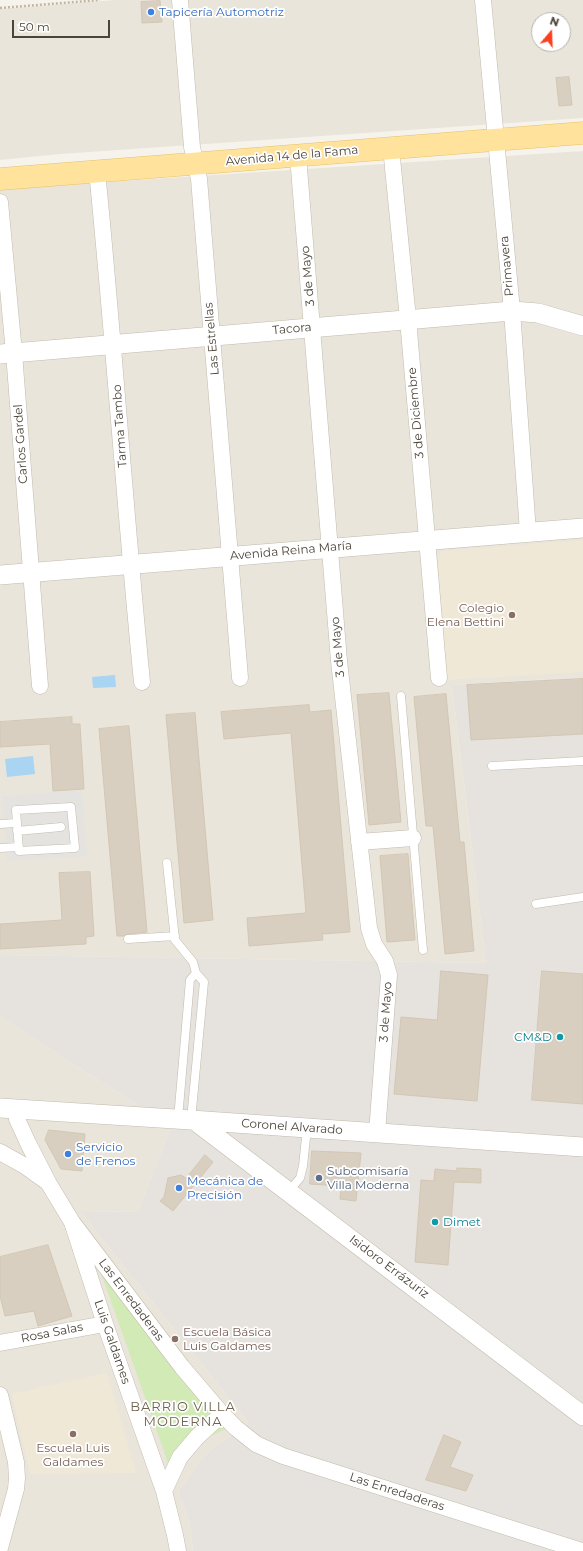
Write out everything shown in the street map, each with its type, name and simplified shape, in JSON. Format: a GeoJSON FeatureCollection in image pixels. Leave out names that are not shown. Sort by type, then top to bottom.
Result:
{"type":"FeatureCollection","features":[{"type":"Feature","properties":{"kind":"main road","name":"Avenida 14 de la Fama"},"geometry":{"type":"LineString","coordinates":[[0,179],[583,133]]}},
{"type":"Feature","properties":{"kind":"street","name":"Las Estrellas"},"geometry":{"type":"LineString","coordinates":[[180,0],[192,147],[199,179],[240,678]]}},
{"type":"Feature","properties":{"kind":"street","name":"Primavera"},"geometry":{"type":"LineString","coordinates":[[483,0],[512,311],[528,532]]}},
{"type":"Feature","properties":{"kind":"street","name":"3 de Diciembre"},"geometry":{"type":"LineString","coordinates":[[391,148],[408,319],[438,678]]}},
{"type":"Feature","properties":{"kind":"street","name":"3 de Mayo"},"geometry":{"type":"LineString","coordinates":[[298,156],[339,661],[369,928],[374,944],[385,961],[389,975],[377,1133]]}},
{"type":"Feature","properties":{"kind":"street","name":"Tarma Tambo"},"geometry":{"type":"LineString","coordinates":[[97,171],[113,344],[130,564],[142,682]]}},
{"type":"Feature","properties":{"kind":"street","name":"Carlos Gardel"},"geometry":{"type":"LineString","coordinates":[[0,202],[7,353],[31,572],[40,686]]}},
{"type":"Feature","properties":{"kind":"street","name":"Tacora"},"geometry":{"type":"LineString","coordinates":[[7,353],[512,311],[538,313],[583,326]]}},
{"type":"Feature","properties":{"kind":"street","name":"Avenida Reina María"},"geometry":{"type":"LineString","coordinates":[[0,575],[583,528]]}},
{"type":"Feature","properties":{"kind":"street"},"geometry":{"type":"LineString","coordinates":[[360,842],[414,838]]}},
{"type":"Feature","properties":{"kind":"street","name":"Coronel Alvarado"},"geometry":{"type":"LineString","coordinates":[[8,1109],[583,1147]]}},
{"type":"Feature","properties":{"kind":"street","name":"Luis Galdames"},"geometry":{"type":"LineString","coordinates":[[8,1109],[17,1118],[20,1127],[49,1184],[72,1222],[105,1324],[164,1491],[178,1551]]}},
{"type":"Feature","properties":{"kind":"street","name":"Isidoro Errázuriz"},"geometry":{"type":"LineString","coordinates":[[188,1120],[239,1153],[583,1416]]}},
{"type":"Feature","properties":{"kind":"street"},"geometry":{"type":"LineString","coordinates":[[239,1153],[235,1148],[234,1139],[237,1130],[245,1124]]}},
{"type":"Feature","properties":{"kind":"street","name":"Luis Galdames"},"geometry":{"type":"LineString","coordinates":[[0,1152],[25,1166],[49,1184]]}},
{"type":"Feature","properties":{"kind":"street","name":"Las Enredaderas"},"geometry":{"type":"LineString","coordinates":[[72,1222],[182,1367],[222,1414],[246,1437],[256,1444],[271,1452],[582,1551]]}},
{"type":"Feature","properties":{"kind":"street","name":"Rosa Salas"},"geometry":{"type":"LineString","coordinates":[[0,1343],[105,1324]]}},
{"type":"Feature","properties":{"kind":"street"},"geometry":{"type":"LineString","coordinates":[[0,1395],[16,1462],[17,1478],[16,1489],[0,1548]]}},
{"type":"Feature","properties":{"kind":"street"},"geometry":{"type":"LineString","coordinates":[[164,1491],[180,1457],[197,1437],[222,1414]]}},
{"type":"Feature","properties":{"kind":"lane"},"geometry":{"type":"LineString","coordinates":[[401,696],[423,950]]}},
{"type":"Feature","properties":{"kind":"lane"},"geometry":{"type":"LineString","coordinates":[[492,766],[583,761]]}},
{"type":"Feature","properties":{"kind":"lane"},"geometry":{"type":"LineString","coordinates":[[72,807],[75,848],[19,851],[19,847],[16,810],[72,807]]}},
{"type":"Feature","properties":{"kind":"lane"},"geometry":{"type":"LineString","coordinates":[[0,824],[17,827],[61,827]]}},
{"type":"Feature","properties":{"kind":"lane"},"geometry":{"type":"LineString","coordinates":[[0,848],[19,847]]}},
{"type":"Feature","properties":{"kind":"lane"},"geometry":{"type":"LineString","coordinates":[[167,863],[175,940],[193,962],[196,973],[204,982],[188,1120]]}},
{"type":"Feature","properties":{"kind":"lane"},"geometry":{"type":"LineString","coordinates":[[536,904],[583,897]]}},
{"type":"Feature","properties":{"kind":"lane"},"geometry":{"type":"LineString","coordinates":[[128,940],[174,936]]}},
{"type":"Feature","properties":{"kind":"lane"},"geometry":{"type":"LineString","coordinates":[[188,1120],[190,980],[196,973]]}},
{"type":"Feature","properties":{"kind":"lane"},"geometry":{"type":"LineString","coordinates":[[289,1191],[300,1178],[303,1166],[307,1128]]}},
{"type":"Feature","properties":{"kind":"path"},"geometry":{"type":"LineString","coordinates":[[0,8],[100,0]]}},
{"type":"Feature","properties":{"kind":"shaded area"},"geometry":{"type":"Polygon","coordinates":[[[115,0],[583,0],[583,118],[60,154],[0,160],[0,9],[115,0]]]}},
{"type":"Feature","properties":{"kind":"shaded area"},"geometry":{"type":"Polygon","coordinates":[[[583,151],[583,677],[452,685],[486,963],[0,955],[0,189],[583,151]]]}},
{"type":"Feature","properties":{"kind":"shaded area","name":"Colegio Elena Bettini"},"geometry":{"type":"Polygon","coordinates":[[[583,540],[583,672],[446,680],[435,559],[442,551],[583,540]]]}},
{"type":"Feature","properties":{"kind":"shaded area"},"geometry":{"type":"Polygon","coordinates":[[[583,677],[583,1551],[193,1551],[190,1524],[178,1491],[207,1453],[249,1423],[80,1211],[138,1212],[171,1127],[0,1016],[0,955],[486,963],[452,685],[583,677]]]}},
{"type":"Feature","properties":{"kind":"shaded area"},"geometry":{"type":"Polygon","coordinates":[[[82,790],[87,856],[7,861],[2,796],[82,790]]]}},
{"type":"Feature","properties":{"kind":"shaded area"},"geometry":{"type":"Polygon","coordinates":[[[0,1016],[171,1127],[138,1212],[80,1211],[249,1423],[207,1453],[178,1491],[190,1524],[193,1551],[0,1551],[0,1016]]]}},
{"type":"Feature","properties":{"kind":"shaded area","name":"Escuela Luis Galdames"},"geometry":{"type":"Polygon","coordinates":[[[107,1373],[136,1473],[30,1474],[12,1394],[107,1373]]]}},
{"type":"Feature","properties":{"kind":"green space"},"geometry":{"type":"Polygon","coordinates":[[[99,1267],[234,1425],[202,1440],[173,1477],[99,1267]]]}},
{"type":"Feature","properties":{"kind":"water"},"geometry":{"type":"Polygon","coordinates":[[[115,675],[116,687],[93,688],[92,677],[115,675]]]}},
{"type":"Feature","properties":{"kind":"water"},"geometry":{"type":"Polygon","coordinates":[[[33,756],[35,774],[7,777],[5,759],[33,756]]]}},
{"type":"Feature","properties":{"kind":"building","name":"Tapicería Automotriz"},"geometry":{"type":"Polygon","coordinates":[[[160,1],[162,22],[142,23],[141,2],[160,1]]]}},
{"type":"Feature","properties":{"kind":"building"},"geometry":{"type":"Polygon","coordinates":[[[569,77],[572,105],[559,106],[556,78],[569,77]]]}},
{"type":"Feature","properties":{"kind":"building"},"geometry":{"type":"Polygon","coordinates":[[[583,679],[583,734],[471,740],[467,685],[583,679]]]}},
{"type":"Feature","properties":{"kind":"building"},"geometry":{"type":"Polygon","coordinates":[[[389,693],[401,822],[369,825],[357,695],[389,693]]]}},
{"type":"Feature","properties":{"kind":"building"},"geometry":{"type":"Polygon","coordinates":[[[446,694],[460,842],[464,842],[474,951],[445,954],[433,826],[426,826],[414,697],[446,694]]]}},
{"type":"Feature","properties":{"kind":"building"},"geometry":{"type":"Polygon","coordinates":[[[309,705],[310,712],[331,710],[350,932],[322,934],[323,940],[249,946],[247,918],[306,913],[291,733],[224,739],[221,712],[309,705]]]}},
{"type":"Feature","properties":{"kind":"building"},"geometry":{"type":"Polygon","coordinates":[[[195,713],[213,920],[184,923],[166,715],[195,713]]]}},
{"type":"Feature","properties":{"kind":"building"},"geometry":{"type":"Polygon","coordinates":[[[72,717],[72,724],[80,724],[84,789],[53,791],[50,744],[0,747],[0,722],[72,717]]]}},
{"type":"Feature","properties":{"kind":"building"},"geometry":{"type":"Polygon","coordinates":[[[129,726],[147,932],[117,936],[99,729],[129,726]]]}},
{"type":"Feature","properties":{"kind":"building"},"geometry":{"type":"Polygon","coordinates":[[[408,854],[415,940],[387,942],[380,856],[408,854]]]}},
{"type":"Feature","properties":{"kind":"building"},"geometry":{"type":"Polygon","coordinates":[[[90,872],[94,936],[86,937],[86,944],[0,949],[0,924],[62,920],[59,873],[90,872]]]}},
{"type":"Feature","properties":{"kind":"building"},"geometry":{"type":"Polygon","coordinates":[[[441,971],[488,975],[477,1101],[394,1094],[401,1017],[437,1020],[441,971]]]}},
{"type":"Feature","properties":{"kind":"building","name":"CM&D"},"geometry":{"type":"Polygon","coordinates":[[[542,971],[583,974],[583,1104],[532,1100],[542,971]]]}},
{"type":"Feature","properties":{"kind":"building","name":"Servicio de Frenos"},"geometry":{"type":"Polygon","coordinates":[[[49,1130],[85,1134],[82,1171],[61,1169],[45,1140],[49,1130]]]}},
{"type":"Feature","properties":{"kind":"building","name":"Subcomisaría Villa Moderna"},"geometry":{"type":"Polygon","coordinates":[[[312,1151],[361,1153],[356,1201],[340,1199],[341,1186],[310,1184],[312,1151]]]}},
{"type":"Feature","properties":{"kind":"building","name":"Mecánica de Precisión"},"geometry":{"type":"Polygon","coordinates":[[[205,1155],[213,1162],[173,1211],[160,1201],[164,1197],[168,1178],[181,1175],[186,1178],[205,1155]]]}},
{"type":"Feature","properties":{"kind":"building","name":"Dimet"},"geometry":{"type":"Polygon","coordinates":[[[457,1168],[481,1169],[481,1183],[454,1182],[448,1265],[415,1262],[421,1180],[434,1181],[435,1169],[457,1171],[457,1168]]]}},
{"type":"Feature","properties":{"kind":"building"},"geometry":{"type":"Polygon","coordinates":[[[48,1245],[72,1316],[38,1326],[34,1311],[5,1316],[0,1296],[0,1257],[48,1245]]]}},
{"type":"Feature","properties":{"kind":"building"},"geometry":{"type":"Polygon","coordinates":[[[444,1435],[461,1442],[450,1467],[473,1475],[466,1491],[426,1480],[444,1435]]]}},
{"type":"Feature","properties":{"kind":"place","name":"Tapicería Automotriz"},"geometry":{"type":"Point","coordinates":[151,12]}},
{"type":"Feature","properties":{"kind":"place","name":"Colegio Elena Bettini"},"geometry":{"type":"Point","coordinates":[512,615]}},
{"type":"Feature","properties":{"kind":"place","name":"CM&D"},"geometry":{"type":"Point","coordinates":[560,1037]}},
{"type":"Feature","properties":{"kind":"place","name":"Servicio de Frenos"},"geometry":{"type":"Point","coordinates":[68,1154]}},
{"type":"Feature","properties":{"kind":"place","name":"Subcomisaría Villa Moderna"},"geometry":{"type":"Point","coordinates":[319,1178]}},
{"type":"Feature","properties":{"kind":"place","name":"Mecánica de Precisión"},"geometry":{"type":"Point","coordinates":[179,1188]}},
{"type":"Feature","properties":{"kind":"place","name":"Dimet"},"geometry":{"type":"Point","coordinates":[435,1222]}},
{"type":"Feature","properties":{"kind":"place","name":"Escuela Básica Luis Galdames"},"geometry":{"type":"Point","coordinates":[175,1339]}},
{"type":"Feature","properties":{"kind":"place","name":"Escuela Luis Galdames"},"geometry":{"type":"Point","coordinates":[73,1434]}},
{"type":"Feature","properties":{"kind":"district","name":"BARRIO VILLA MODERNA"},"geometry":{"type":"Point","coordinates":[183,1414]}}]}
